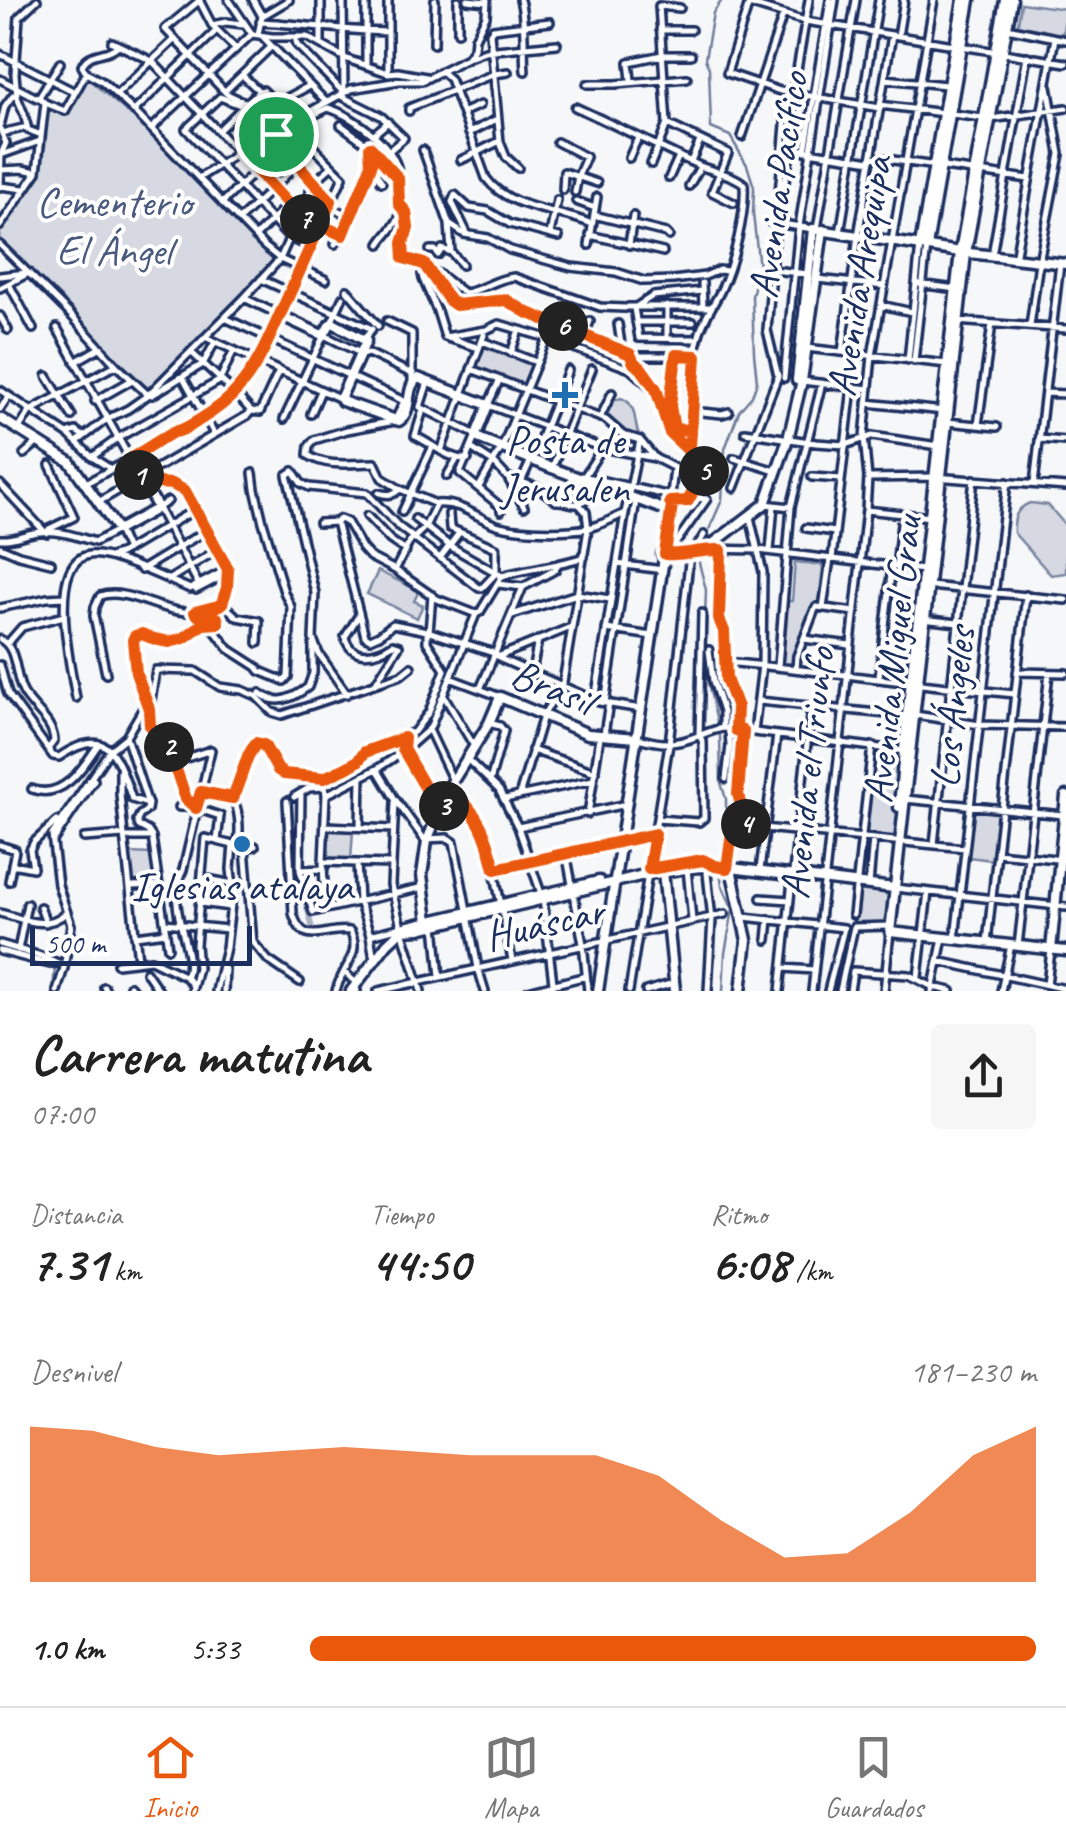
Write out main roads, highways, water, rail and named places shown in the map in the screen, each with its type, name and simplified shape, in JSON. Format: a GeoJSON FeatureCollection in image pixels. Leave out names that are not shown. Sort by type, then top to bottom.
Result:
{"type":"FeatureCollection","features":[{"type":"Feature","properties":{"kind":"waterway"},"geometry":{"type":"LineString","coordinates":[[701,548],[722,500],[725,449],[739,411],[752,396],[757,382],[752,296],[759,267],[754,187],[747,165],[730,136],[711,128],[709,68],[705,59],[713,13],[722,0]]}},
{"type":"Feature","properties":{"kind":"waterway"},"geometry":{"type":"LineString","coordinates":[[345,121],[375,141],[390,158]]}},
{"type":"Feature","properties":{"kind":"waterway"},"geometry":{"type":"LineString","coordinates":[[694,451],[720,459]]}},
{"type":"Feature","properties":{"kind":"waterway"},"geometry":{"type":"LineString","coordinates":[[700,555],[706,590],[704,641]]}},
{"type":"Feature","properties":{"kind":"waterway"},"geometry":{"type":"LineString","coordinates":[[703,659],[720,736],[721,783],[726,799],[720,863]]}},
{"type":"Feature","properties":{"kind":"waterway"},"geometry":{"type":"LineString","coordinates":[[357,762],[414,737],[430,714]]}},
{"type":"Feature","properties":{"kind":"waterway"},"geometry":{"type":"LineString","coordinates":[[293,796],[290,798],[296,868]]}},
{"type":"Feature","properties":{"kind":"waterway"},"geometry":{"type":"LineString","coordinates":[[720,871],[733,909],[723,991]]}},
{"type":"Feature","properties":{"kind":"waterway"},"geometry":{"type":"LineString","coordinates":[[297,873],[313,930],[319,934]]}},
{"type":"Feature","properties":{"kind":"waterway"},"geometry":{"type":"LineString","coordinates":[[11,950],[39,958]]}},
{"type":"Feature","properties":{"kind":"waterway"},"geometry":{"type":"LineString","coordinates":[[53,991],[55,966]]}},
{"type":"Feature","properties":{"kind":"place","name":"Posta de Jerusalen"},"geometry":{"type":"Point","coordinates":[565,395]}},
{"type":"Feature","properties":{"kind":"place","name":"Iglesias atalaya"},"geometry":{"type":"Point","coordinates":[242,844]}},
{"type":"Feature","properties":{"kind":"park label","name":"Cementerio El Ángel"},"geometry":{"type":"Point","coordinates":[114,225]}}]}
